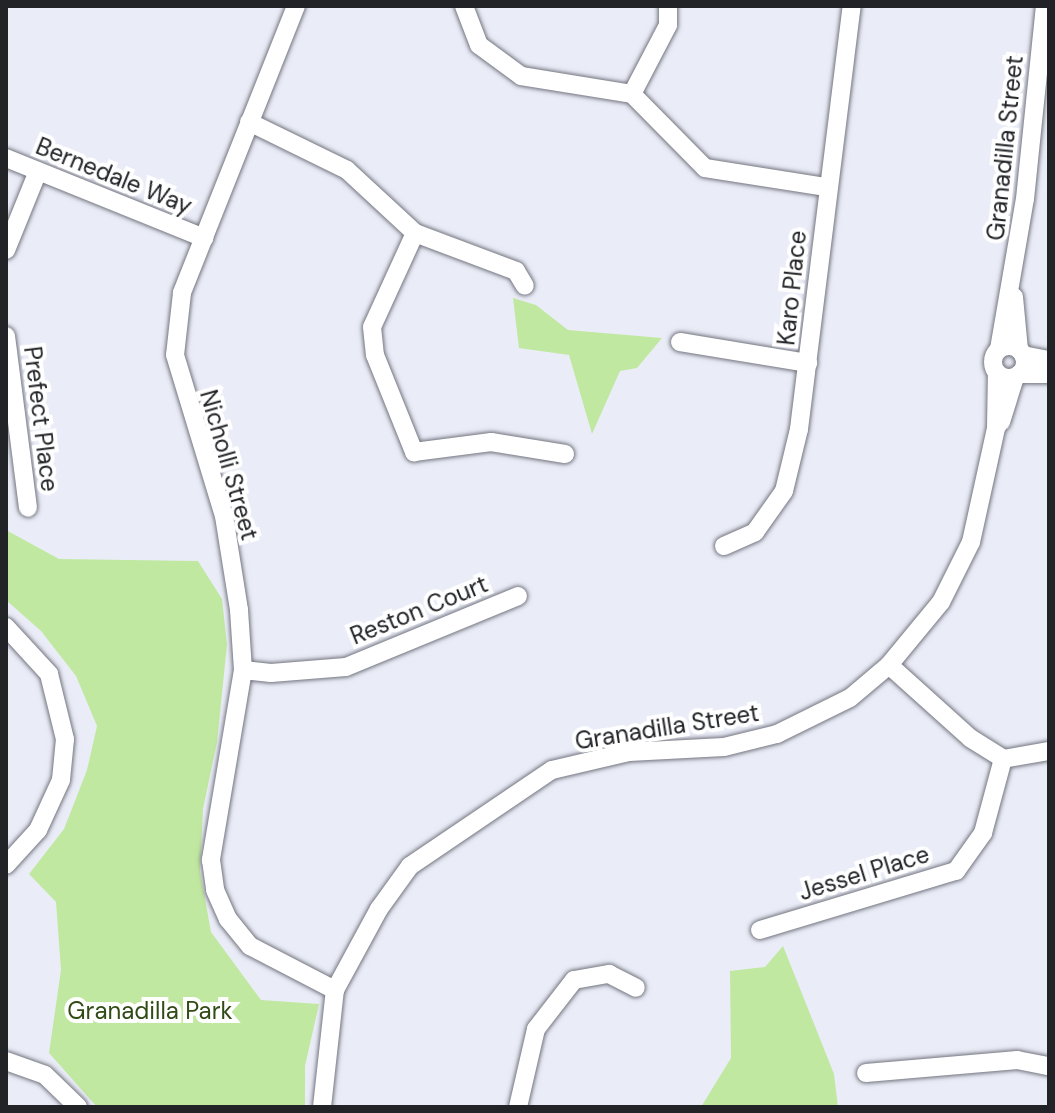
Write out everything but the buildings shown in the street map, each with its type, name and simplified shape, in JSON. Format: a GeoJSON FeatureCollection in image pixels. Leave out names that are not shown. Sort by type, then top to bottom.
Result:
{"type":"FeatureCollection","features":[{"type":"Feature","properties":{"kind":"street","name":"Nicholli Street"},"geometry":{"type":"LineString","coordinates":[[296,6],[182,293],[175,355],[224,516],[243,670],[211,860],[215,890],[228,919],[250,946],[335,990]]}},
{"type":"Feature","properties":{"kind":"street"},"geometry":{"type":"LineString","coordinates":[[464,6],[479,45],[521,76],[632,94],[705,168],[827,187]]}},
{"type":"Feature","properties":{"kind":"street"},"geometry":{"type":"LineString","coordinates":[[632,94],[668,25],[668,6]]}},
{"type":"Feature","properties":{"kind":"street","name":"Karo Place"},"geometry":{"type":"LineString","coordinates":[[724,546],[755,532],[784,491],[808,363],[827,187],[852,6]]}},
{"type":"Feature","properties":{"kind":"street","name":"Granadilla Street"},"geometry":{"type":"LineString","coordinates":[[1010,375],[992,362],[999,349],[1012,295],[1043,74],[1045,6]]}},
{"type":"Feature","properties":{"kind":"street"},"geometry":{"type":"LineString","coordinates":[[249,122],[347,170],[415,233],[516,271],[525,286]]}},
{"type":"Feature","properties":{"kind":"street","name":"Bernedale Way"},"geometry":{"type":"LineString","coordinates":[[6,158],[204,238]]}},
{"type":"Feature","properties":{"kind":"street"},"geometry":{"type":"LineString","coordinates":[[6,250],[38,171]]}},
{"type":"Feature","properties":{"kind":"street"},"geometry":{"type":"LineString","coordinates":[[415,233],[372,327],[375,355],[414,452],[491,442],[565,454]]}},
{"type":"Feature","properties":{"kind":"street","name":"Granadilla Street"},"geometry":{"type":"LineString","coordinates":[[322,1107],[335,990],[379,909],[410,866],[552,770],[629,752],[724,747],[777,734],[850,698],[889,665],[956,577],[971,542],[1010,375],[1021,353],[1012,295]]}},
{"type":"Feature","properties":{"kind":"street","name":"Prefect Place"},"geometry":{"type":"LineString","coordinates":[[6,336],[28,508]]}},
{"type":"Feature","properties":{"kind":"street"},"geometry":{"type":"LineString","coordinates":[[680,342],[808,363]]}},
{"type":"Feature","properties":{"kind":"street"},"geometry":{"type":"LineString","coordinates":[[999,349],[1049,360]]}},
{"type":"Feature","properties":{"kind":"street"},"geometry":{"type":"LineString","coordinates":[[1010,375],[1049,374]]}},
{"type":"Feature","properties":{"kind":"street","name":"Reston Court"},"geometry":{"type":"LineString","coordinates":[[243,670],[271,673],[346,667],[518,596]]}},
{"type":"Feature","properties":{"kind":"street"},"geometry":{"type":"LineString","coordinates":[[6,627],[49,674],[65,739],[61,780],[38,830],[6,865]]}},
{"type":"Feature","properties":{"kind":"street"},"geometry":{"type":"LineString","coordinates":[[889,665],[970,738],[1003,759],[1049,751]]}},
{"type":"Feature","properties":{"kind":"street","name":"Jessel Place"},"geometry":{"type":"LineString","coordinates":[[760,930],[956,871],[983,833],[1003,759]]}},
{"type":"Feature","properties":{"kind":"street"},"geometry":{"type":"LineString","coordinates":[[518,1107],[536,1029],[574,980],[609,974],[636,988]]}},
{"type":"Feature","properties":{"kind":"street"},"geometry":{"type":"LineString","coordinates":[[866,1073],[1017,1060],[1049,1066]]}},
{"type":"Feature","properties":{"kind":"street"},"geometry":{"type":"LineString","coordinates":[[6,1061],[45,1075],[78,1107]]}},
{"type":"Feature","properties":{"kind":"green space"},"geometry":{"type":"Polygon","coordinates":[[[513,298],[536,305],[568,330],[662,338],[637,368],[620,371],[592,434],[569,355],[519,348],[513,298]]]}},
{"type":"Feature","properties":{"kind":"green space","name":"Granadilla Park"},"geometry":{"type":"Polygon","coordinates":[[[6,530],[59,559],[198,561],[222,599],[227,645],[217,742],[203,809],[200,871],[211,932],[261,1000],[319,1004],[305,1066],[305,1107],[97,1107],[49,1053],[61,970],[56,902],[29,874],[64,829],[87,770],[97,726],[76,676],[41,631],[6,600],[6,530]]]}},
{"type":"Feature","properties":{"kind":"green space"},"geometry":{"type":"Polygon","coordinates":[[[783,946],[834,1074],[838,1107],[701,1107],[731,1058],[730,971],[765,967],[783,946]]]}}]}
